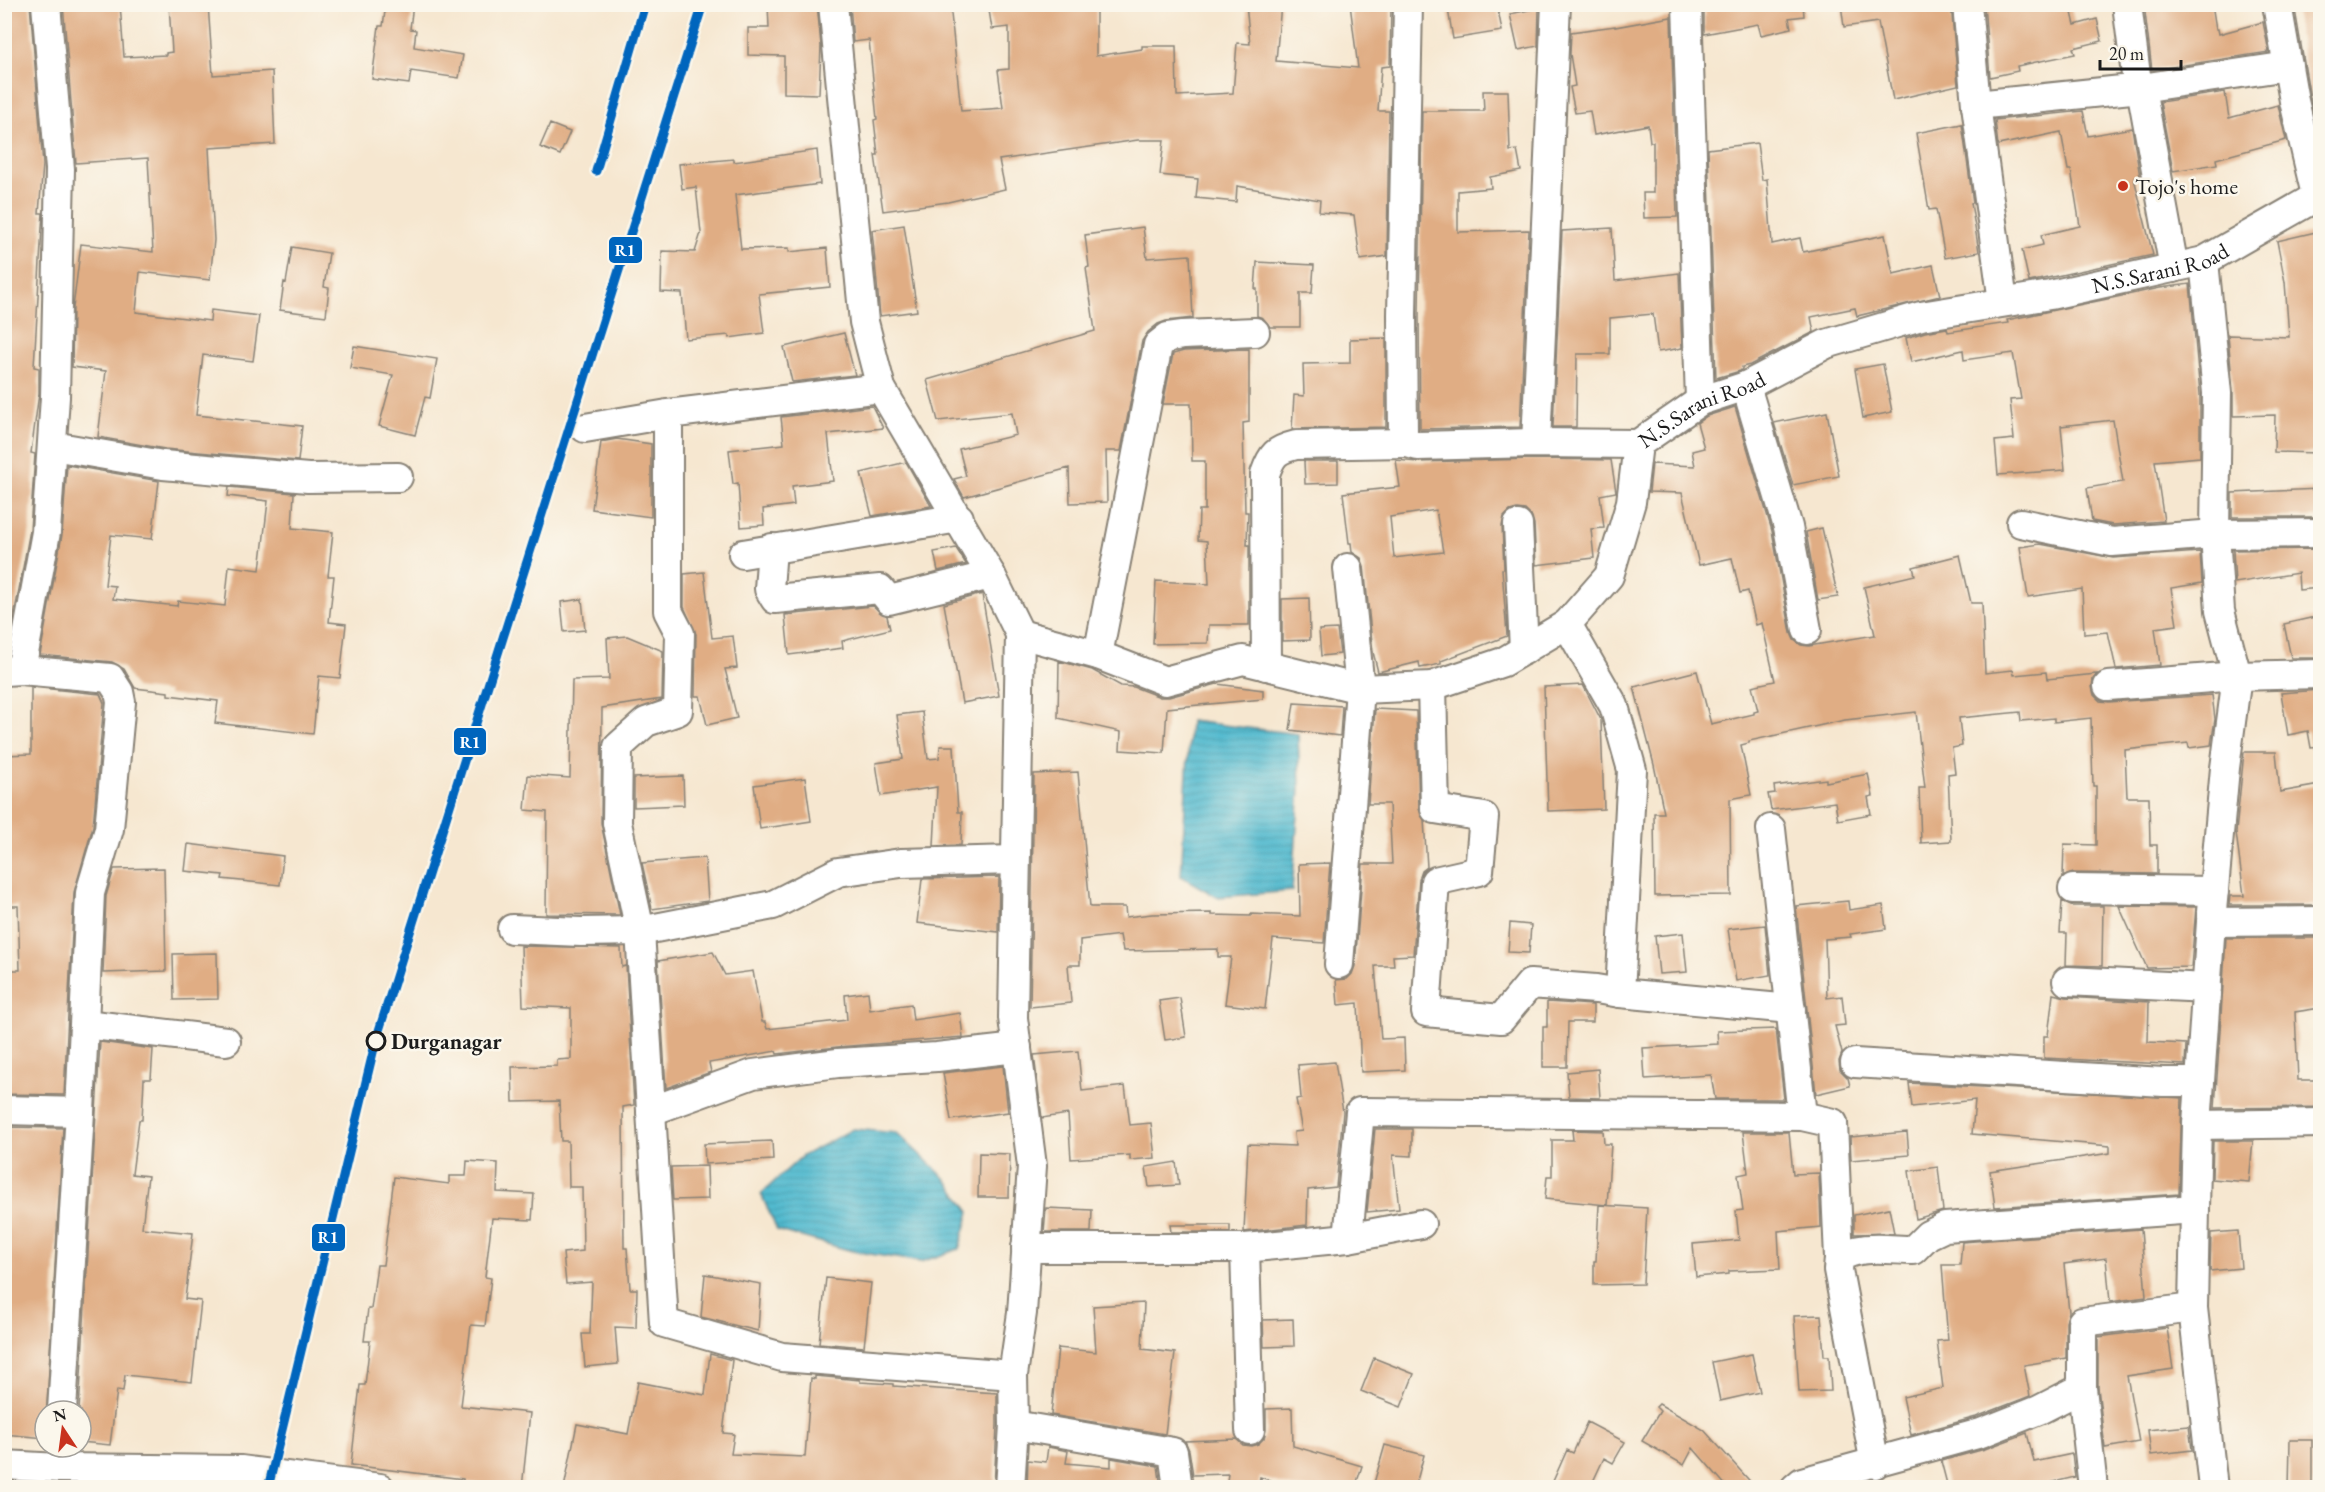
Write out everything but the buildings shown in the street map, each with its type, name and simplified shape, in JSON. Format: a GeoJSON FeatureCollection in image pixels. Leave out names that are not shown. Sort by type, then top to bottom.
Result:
{"type":"FeatureCollection","features":[{"type":"Feature","properties":{"kind":"street"},"geometry":{"type":"LineString","coordinates":[[46,4],[60,170],[52,446],[46,532],[13,671],[110,678],[119,692],[121,702],[109,829],[90,893],[85,1024],[63,1399]]}},
{"type":"Feature","properties":{"kind":"street"},"geometry":{"type":"LineString","coordinates":[[833,4],[864,322],[881,388],[991,574],[1020,634],[1013,1018],[1032,1166],[1022,1313],[1013,1375],[1014,1425],[1010,1488]]}},
{"type":"Feature","properties":{"kind":"street"},"geometry":{"type":"LineString","coordinates":[[1407,443],[1403,435],[1402,315],[1408,4]]}},
{"type":"Feature","properties":{"kind":"street"},"geometry":{"type":"LineString","coordinates":[[1536,443],[1556,4]]}},
{"type":"Feature","properties":{"kind":"street"},"geometry":{"type":"LineString","coordinates":[[1687,4],[1700,401]]}},
{"type":"Feature","properties":{"kind":"street"},"geometry":{"type":"LineString","coordinates":[[1967,4],[1976,105],[2003,302]]}},
{"type":"Feature","properties":{"kind":"street"},"geometry":{"type":"LineString","coordinates":[[2127,4],[2136,75],[2141,88],[2174,268]]}},
{"type":"Feature","properties":{"kind":"street"},"geometry":{"type":"LineString","coordinates":[[2277,4],[2294,101],[2318,193]]}},
{"type":"Feature","properties":{"kind":"street"},"geometry":{"type":"LineString","coordinates":[[1976,105],[2141,88],[2288,66]]}},
{"type":"Feature","properties":{"kind":"street","name":"N.S.Sarani Road"},"geometry":{"type":"LineString","coordinates":[[1020,634],[1098,655],[1166,681],[1242,660],[1360,689],[1432,686],[1503,662],[1567,624],[1609,576],[1631,502],[1638,444],[1700,401],[1746,386],[1826,344],[1921,315],[2061,292],[2204,261],[2316,197],[2318,193]]}},
{"type":"Feature","properties":{"kind":"street"},"geometry":{"type":"LineString","coordinates":[[2204,261],[2217,393],[2215,534],[2220,611],[2237,676],[2225,768],[2211,922],[2197,1125],[2193,1308],[2213,1488]]}},
{"type":"Feature","properties":{"kind":"street"},"geometry":{"type":"LineString","coordinates":[[1098,655],[1158,345],[1168,337],[1255,332]]}},
{"type":"Feature","properties":{"kind":"street"},"geometry":{"type":"LineString","coordinates":[[1746,386],[1788,527],[1807,630]]}},
{"type":"Feature","properties":{"kind":"street"},"geometry":{"type":"LineString","coordinates":[[585,428],[668,414],[881,388]]}},
{"type":"Feature","properties":{"kind":"street"},"geometry":{"type":"LineString","coordinates":[[668,414],[668,610],[680,634],[678,711],[646,722],[618,747],[617,822],[640,931],[664,1323],[782,1358],[1013,1375]]}},
{"type":"Feature","properties":{"kind":"street"},"geometry":{"type":"LineString","coordinates":[[1266,666],[1265,474],[1270,460],[1279,449],[1296,445],[1407,443],[1418,446],[1536,443],[1638,444]]}},
{"type":"Feature","properties":{"kind":"street"},"geometry":{"type":"LineString","coordinates":[[52,446],[174,466],[308,478],[398,477]]}},
{"type":"Feature","properties":{"kind":"street"},"geometry":{"type":"LineString","coordinates":[[743,554],[958,519]]}},
{"type":"Feature","properties":{"kind":"street"},"geometry":{"type":"LineString","coordinates":[[2021,523],[2112,542],[2215,534],[2320,533]]}},
{"type":"Feature","properties":{"kind":"street"},"geometry":{"type":"LineString","coordinates":[[1518,525],[1524,650]]}},
{"type":"Feature","properties":{"kind":"street"},"geometry":{"type":"LineString","coordinates":[[772,548],[769,589],[775,599],[880,589],[889,600],[991,574]]}},
{"type":"Feature","properties":{"kind":"street"},"geometry":{"type":"LineString","coordinates":[[1339,964],[1360,689],[1348,568]]}},
{"type":"Feature","properties":{"kind":"street"},"geometry":{"type":"LineString","coordinates":[[1567,624],[1614,706],[1632,770],[1620,993]]}},
{"type":"Feature","properties":{"kind":"street"},"geometry":{"type":"LineString","coordinates":[[2108,686],[2237,676],[2320,674]]}},
{"type":"Feature","properties":{"kind":"street"},"geometry":{"type":"LineString","coordinates":[[1432,686],[1435,809],[1484,817],[1479,871],[1435,881],[1426,1012],[1501,1019],[1530,984],[1791,1009]]}},
{"type":"Feature","properties":{"kind":"street"},"geometry":{"type":"LineString","coordinates":[[1771,829],[1802,1116]]}},
{"type":"Feature","properties":{"kind":"street"},"geometry":{"type":"LineString","coordinates":[[512,929],[581,932],[640,931],[774,905],[838,872],[902,862],[1015,860]]}},
{"type":"Feature","properties":{"kind":"street"},"geometry":{"type":"LineString","coordinates":[[2073,889],[2214,891]]}},
{"type":"Feature","properties":{"kind":"street"},"geometry":{"type":"LineString","coordinates":[[2211,922],[2320,921]]}},
{"type":"Feature","properties":{"kind":"street"},"geometry":{"type":"LineString","coordinates":[[2067,981],[2207,988]]}},
{"type":"Feature","properties":{"kind":"street"},"geometry":{"type":"LineString","coordinates":[[85,1024],[226,1041]]}},
{"type":"Feature","properties":{"kind":"street"},"geometry":{"type":"LineString","coordinates":[[651,1112],[753,1074],[838,1063],[937,1058],[1017,1048]]}},
{"type":"Feature","properties":{"kind":"street"},"geometry":{"type":"LineString","coordinates":[[1855,1063],[2163,1082],[2200,1082]]}},
{"type":"Feature","properties":{"kind":"street"},"geometry":{"type":"LineString","coordinates":[[4,1110],[80,1112]]}},
{"type":"Feature","properties":{"kind":"street"},"geometry":{"type":"LineString","coordinates":[[1348,1238],[1360,1113],[1802,1116],[1833,1123],[1838,1270],[1875,1464]]}},
{"type":"Feature","properties":{"kind":"street"},"geometry":{"type":"LineString","coordinates":[[2197,1125],[2320,1123]]}},
{"type":"Feature","properties":{"kind":"street"},"geometry":{"type":"LineString","coordinates":[[1839,1258],[1847,1252],[1863,1250],[1913,1250],[1928,1235],[1945,1227],[2195,1209]]}},
{"type":"Feature","properties":{"kind":"street"},"geometry":{"type":"LineString","coordinates":[[1026,1248],[1245,1248],[1348,1238],[1420,1224]]}},
{"type":"Feature","properties":{"kind":"street"},"geometry":{"type":"LineString","coordinates":[[1245,1248],[1250,1430]]}},
{"type":"Feature","properties":{"kind":"street"},"geometry":{"type":"LineString","coordinates":[[2093,1488],[2082,1388],[2082,1322],[2193,1308]]}},
{"type":"Feature","properties":{"kind":"street"},"geometry":{"type":"LineString","coordinates":[[1795,1488],[1802,1482],[1875,1464],[1981,1433],[2039,1410],[2082,1388]]}},
{"type":"Feature","properties":{"kind":"street"},"geometry":{"type":"LineString","coordinates":[[1014,1425],[1173,1452],[1178,1488]]}},
{"type":"Feature","properties":{"kind":"street"},"geometry":{"type":"LineString","coordinates":[[4,1464],[50,1459]]}},
{"type":"Feature","properties":{"kind":"street"},"geometry":{"type":"LineString","coordinates":[[74,1459],[241,1470],[380,1488]]}},
{"type":"Feature","properties":{"kind":"water"},"geometry":{"type":"Polygon","coordinates":[[[1190,721],[1298,734],[1300,789],[1292,891],[1217,897],[1181,876],[1190,721]]]}},
{"type":"Feature","properties":{"kind":"water"},"geometry":{"type":"Polygon","coordinates":[[[853,1129],[897,1133],[946,1179],[970,1212],[959,1249],[921,1262],[852,1251],[777,1230],[761,1194],[802,1156],[853,1129]]]}},
{"type":"Feature","properties":{"kind":"transit line","name":"R1"},"geometry":{"type":"LineString","coordinates":[[596,171],[645,4]]}},
{"type":"Feature","properties":{"kind":"transit line","name":"R1"},"geometry":{"type":"LineString","coordinates":[[268,1488],[376,1040],[703,4]]}},
{"type":"Feature","properties":{"kind":"place","name":"Tojo's home"},"geometry":{"type":"Point","coordinates":[2123,186]}},
{"type":"Feature","properties":{"kind":"place","name":"Durganagar"},"geometry":{"type":"Point","coordinates":[376,1041]}}]}
